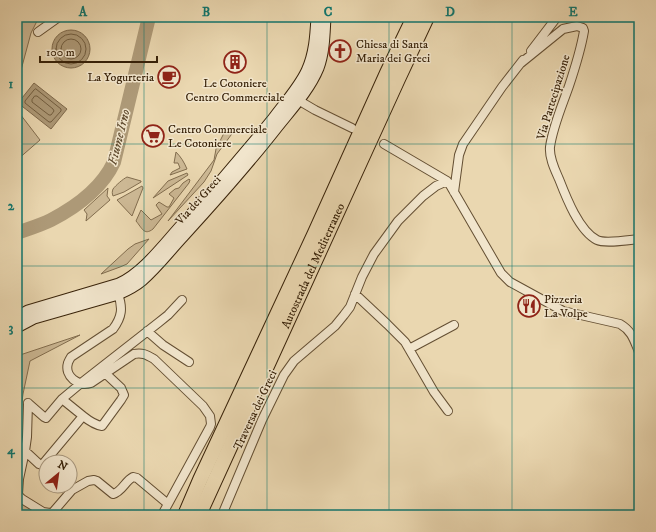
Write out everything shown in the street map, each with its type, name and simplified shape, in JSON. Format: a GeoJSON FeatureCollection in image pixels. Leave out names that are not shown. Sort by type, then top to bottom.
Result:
{"type":"FeatureCollection","features":[{"type":"Feature","properties":{"kind":"highway","name":"Autostrada del Mediterraneo"},"geometry":{"type":"LineString","coordinates":[[185,511],[414,17]]}},
{"type":"Feature","properties":{"kind":"highway","name":"Autostrada del Mediterraneo"},"geometry":{"type":"LineString","coordinates":[[199,515],[427,17]]}},
{"type":"Feature","properties":{"kind":"main road","name":"Via dei Greci"},"geometry":{"type":"LineString","coordinates":[[17,317],[28,311],[119,284],[130,278],[143,267],[239,161],[296,89],[311,62],[316,36],[317,17]]}},
{"type":"Feature","properties":{"kind":"main road","name":"Via dei Greci"},"geometry":{"type":"LineString","coordinates":[[17,327],[34,318],[118,294],[131,288],[146,276],[245,166],[307,87],[318,68],[323,42],[325,17]]}},
{"type":"Feature","properties":{"kind":"street"},"geometry":{"type":"LineString","coordinates":[[38,32],[59,17]]}},
{"type":"Feature","properties":{"kind":"street"},"geometry":{"type":"LineString","coordinates":[[454,192],[459,155],[463,144],[502,87],[557,17]]}},
{"type":"Feature","properties":{"kind":"street","name":"Via Partecipazione"},"geometry":{"type":"LineString","coordinates":[[521,63],[563,29],[577,26],[582,28],[584,31],[582,41],[550,148],[552,159],[567,200],[582,226],[590,234],[600,241],[607,242],[639,239]]}},
{"type":"Feature","properties":{"kind":"street"},"geometry":{"type":"LineString","coordinates":[[298,100],[314,110],[352,128]]}},
{"type":"Feature","properties":{"kind":"street"},"geometry":{"type":"LineString","coordinates":[[384,144],[447,181],[501,273],[510,282],[563,311],[620,324],[626,327],[633,337],[639,352]]}},
{"type":"Feature","properties":{"kind":"street","name":"Traversa dei Greci"},"geometry":{"type":"LineString","coordinates":[[222,515],[262,420],[284,375],[294,361],[340,321],[350,307],[362,277],[374,254],[398,221],[423,196],[436,186],[447,181]]}},
{"type":"Feature","properties":{"kind":"street"},"geometry":{"type":"LineString","coordinates":[[118,294],[121,303],[121,311],[117,324],[113,329],[71,357],[68,362],[68,370],[71,377],[80,384],[90,383],[105,372],[139,352],[154,359],[203,406],[211,420],[210,427],[162,515]]}},
{"type":"Feature","properties":{"kind":"street"},"geometry":{"type":"LineString","coordinates":[[355,294],[405,342],[430,386],[448,411]]}},
{"type":"Feature","properties":{"kind":"street"},"geometry":{"type":"LineString","coordinates":[[168,504],[133,477],[130,478],[116,494],[113,494],[97,481],[88,481],[72,490],[53,512],[43,512],[19,496],[19,479],[27,437],[28,403],[46,418],[62,399],[168,315],[182,300]]}},
{"type":"Feature","properties":{"kind":"street"},"geometry":{"type":"LineString","coordinates":[[409,349],[454,325]]}},
{"type":"Feature","properties":{"kind":"street"},"geometry":{"type":"LineString","coordinates":[[147,331],[163,345],[190,362]]}},
{"type":"Feature","properties":{"kind":"street"},"geometry":{"type":"LineString","coordinates":[[62,399],[89,421],[102,426],[123,398],[121,388],[105,372]]}},
{"type":"Feature","properties":{"kind":"street"},"geometry":{"type":"LineString","coordinates":[[25,451],[42,465],[83,416]]}},
{"type":"Feature","properties":{"kind":"shaded area"},"geometry":{"type":"Polygon","coordinates":[[[17,17],[39,17],[31,33],[17,85],[17,17]]]}},
{"type":"Feature","properties":{"kind":"shaded area"},"geometry":{"type":"Polygon","coordinates":[[[17,110],[40,140],[17,160],[17,110]]]}},
{"type":"Feature","properties":{"kind":"shaded area"},"geometry":{"type":"Polygon","coordinates":[[[227,127],[234,131],[217,154],[211,171],[204,182],[168,221],[214,160],[216,149],[227,127]]]}},
{"type":"Feature","properties":{"kind":"shaded area"},"geometry":{"type":"Polygon","coordinates":[[[176,152],[187,169],[170,175],[172,172],[180,168],[178,163],[174,163],[176,152]]]}},
{"type":"Feature","properties":{"kind":"shaded area"},"geometry":{"type":"Polygon","coordinates":[[[187,173],[188,175],[153,198],[168,181],[187,173]]]}},
{"type":"Feature","properties":{"kind":"shaded area"},"geometry":{"type":"Polygon","coordinates":[[[127,177],[141,182],[124,192],[113,196],[113,189],[127,177]]]}},
{"type":"Feature","properties":{"kind":"shaded area"},"geometry":{"type":"Polygon","coordinates":[[[189,179],[189,183],[153,229],[147,232],[143,230],[136,221],[141,210],[151,220],[162,214],[156,205],[159,202],[169,207],[174,198],[169,194],[189,179]]]}},
{"type":"Feature","properties":{"kind":"shaded area"},"geometry":{"type":"Polygon","coordinates":[[[142,186],[143,188],[132,216],[117,200],[142,186]]]}},
{"type":"Feature","properties":{"kind":"shaded area"},"geometry":{"type":"Polygon","coordinates":[[[108,188],[107,196],[110,200],[86,221],[87,214],[84,210],[108,188]]]}},
{"type":"Feature","properties":{"kind":"shaded area"},"geometry":{"type":"Polygon","coordinates":[[[149,239],[127,264],[101,274],[128,249],[135,244],[149,239]]]}},
{"type":"Feature","properties":{"kind":"shaded area"},"geometry":{"type":"Polygon","coordinates":[[[80,335],[30,361],[23,394],[17,438],[17,356],[80,335]]]}},
{"type":"Feature","properties":{"kind":"shaded area"},"geometry":{"type":"Polygon","coordinates":[[[17,497],[43,515],[17,515],[17,497]]]}},
{"type":"Feature","properties":{"kind":"water"},"geometry":{"type":"Polygon","coordinates":[[[67,30],[75,30],[82,33],[87,38],[90,49],[87,60],[82,65],[75,68],[67,68],[60,65],[55,60],[52,53],[52,45],[55,38],[60,33],[67,30]]]}},
{"type":"Feature","properties":{"kind":"water"},"geometry":{"type":"Polygon","coordinates":[[[34,83],[67,109],[51,129],[18,103],[34,83]]]}},
{"type":"Feature","properties":{"kind":"waterway","name":"Fiume Irno"},"geometry":{"type":"LineString","coordinates":[[17,233],[47,222],[79,203],[103,180],[109,171],[114,162],[149,17]]}},
{"type":"Feature","properties":{"kind":"place","name":"Chiesa di Santa Maria dei Greci"},"geometry":{"type":"Point","coordinates":[340,51]}},
{"type":"Feature","properties":{"kind":"place","name":"Le Cotoniere Centro Commerciale"},"geometry":{"type":"Point","coordinates":[235,62]}},
{"type":"Feature","properties":{"kind":"place","name":"La Yogurteria"},"geometry":{"type":"Point","coordinates":[169,77]}},
{"type":"Feature","properties":{"kind":"place","name":"Centro Commerciale Le Cotoniere"},"geometry":{"type":"Point","coordinates":[153,136]}},
{"type":"Feature","properties":{"kind":"place","name":"Pizzeria La Volpe"},"geometry":{"type":"Point","coordinates":[529,306]}}]}
